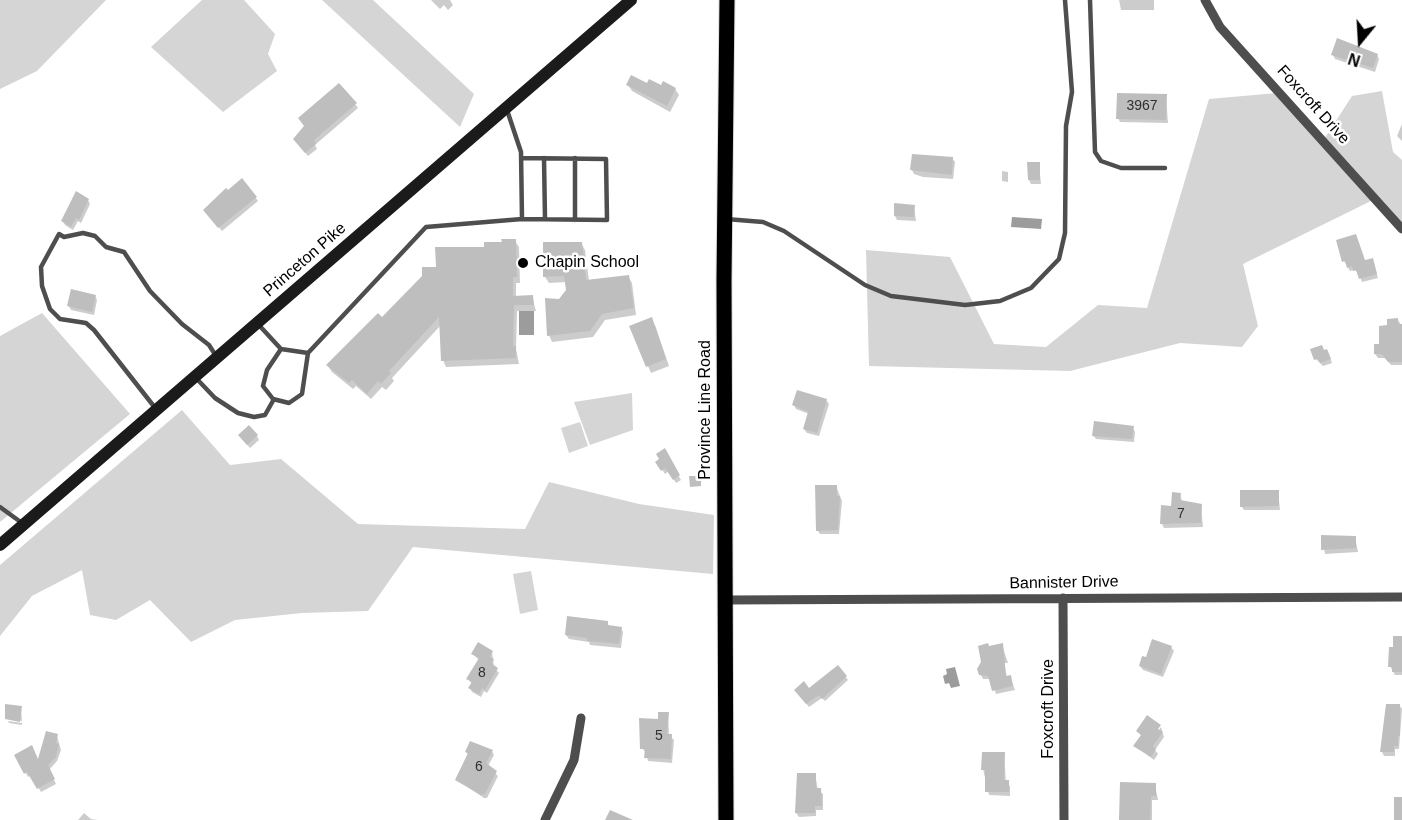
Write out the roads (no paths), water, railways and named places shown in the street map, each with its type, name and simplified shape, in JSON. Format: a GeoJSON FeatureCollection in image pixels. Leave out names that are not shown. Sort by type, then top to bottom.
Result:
{"type":"FeatureCollection","features":[{"type":"Feature","properties":{"kind":"main road","name":"Princeton Pike"},"geometry":{"type":"LineString","coordinates":[[0,545],[631,0]]}},
{"type":"Feature","properties":{"kind":"main road","name":"Province Line Road"},"geometry":{"type":"LineString","coordinates":[[726,820],[724,220],[727,0]]}},
{"type":"Feature","properties":{"kind":"street","name":"Foxcroft Drive"},"geometry":{"type":"LineString","coordinates":[[1205,0],[1220,27],[1402,228]]}},
{"type":"Feature","properties":{"kind":"street","name":"Bannister Drive"},"geometry":{"type":"LineString","coordinates":[[726,600],[1402,597]]}},
{"type":"Feature","properties":{"kind":"street","name":"Foxcroft Drive"},"geometry":{"type":"LineString","coordinates":[[1062,598],[1064,820]]}},
{"type":"Feature","properties":{"kind":"street"},"geometry":{"type":"LineString","coordinates":[[545,820],[574,760],[581,718]]}},
{"type":"Feature","properties":{"kind":"lane"},"geometry":{"type":"LineString","coordinates":[[724,220],[763,222],[784,231],[865,285],[891,296],[965,305],[1000,301],[1031,288],[1059,259],[1065,233],[1066,126],[1072,92],[1065,0]]}},
{"type":"Feature","properties":{"kind":"lane"},"geometry":{"type":"LineString","coordinates":[[1090,0],[1095,152],[1101,161],[1120,168],[1165,168]]}},
{"type":"Feature","properties":{"kind":"lane"},"geometry":{"type":"LineString","coordinates":[[506,108],[521,158],[522,219]]}},
{"type":"Feature","properties":{"kind":"lane"},"geometry":{"type":"LineString","coordinates":[[281,349],[267,370],[263,386],[274,399],[289,403],[302,394],[308,353],[426,227],[522,219],[606,220],[606,159],[521,158]]}},
{"type":"Feature","properties":{"kind":"lane"},"geometry":{"type":"LineString","coordinates":[[544,158],[546,219]]}},
{"type":"Feature","properties":{"kind":"lane"},"geometry":{"type":"LineString","coordinates":[[575,158],[575,220]]}},
{"type":"Feature","properties":{"kind":"lane"},"geometry":{"type":"LineString","coordinates":[[157,410],[144,390],[94,330],[86,323],[60,319],[50,309],[42,286],[41,267],[59,234],[64,237],[83,233],[95,236],[106,247],[124,252],[150,291],[182,324],[208,345],[217,358]]}},
{"type":"Feature","properties":{"kind":"lane"},"geometry":{"type":"LineString","coordinates":[[257,323],[281,349],[308,353]]}},
{"type":"Feature","properties":{"kind":"lane"},"geometry":{"type":"LineString","coordinates":[[195,377],[215,399],[238,413],[254,417],[266,415],[274,399]]}},
{"type":"Feature","properties":{"kind":"lane"},"geometry":{"type":"LineString","coordinates":[[0,507],[24,525]]}},
{"type":"Feature","properties":{"kind":"place","name":"Chapin School"},"geometry":{"type":"Point","coordinates":[523,263]}}]}
